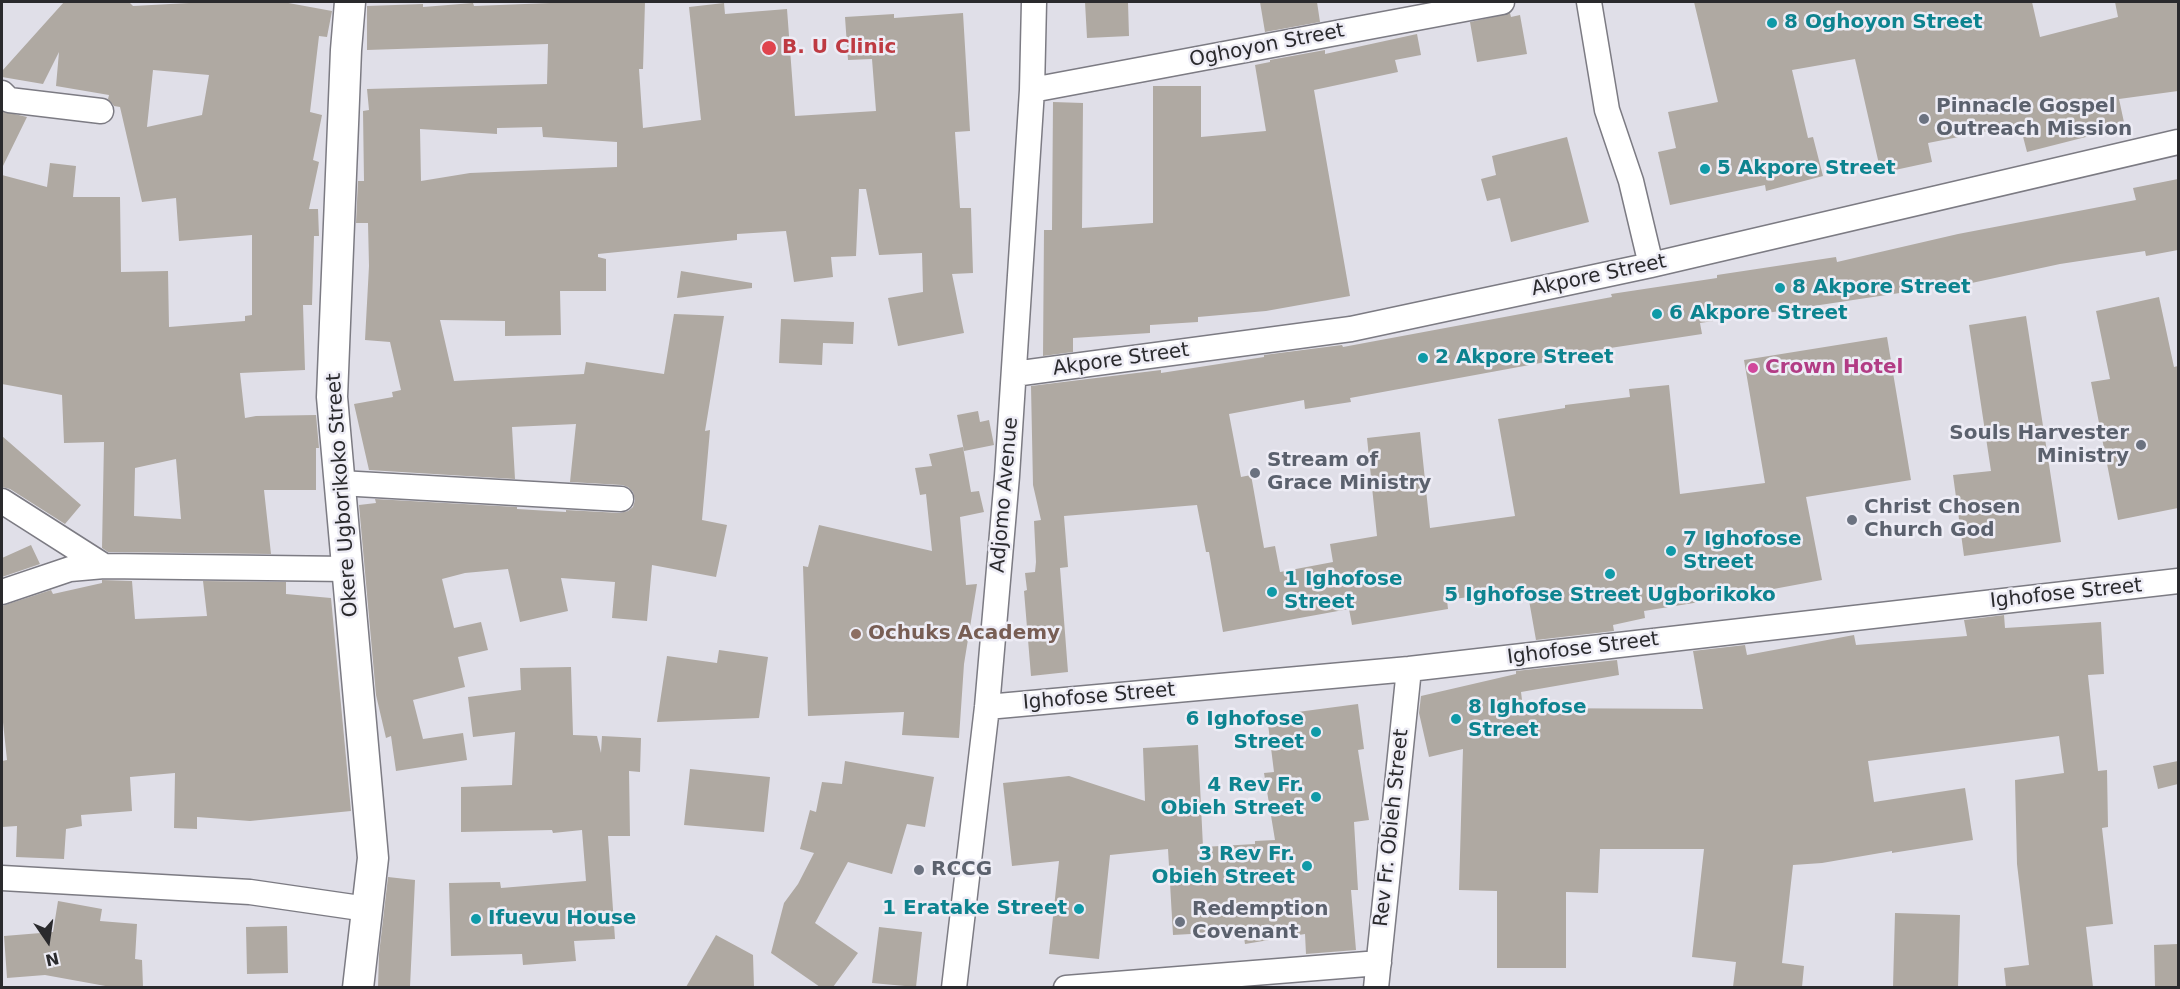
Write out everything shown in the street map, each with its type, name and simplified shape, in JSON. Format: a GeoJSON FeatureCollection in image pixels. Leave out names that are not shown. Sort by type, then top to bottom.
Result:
{"type":"FeatureCollection","features":[{"type":"Feature","properties":{"kind":"street","name":"Okere Ugborikoko Street"},"geometry":{"type":"LineString","coordinates":[[351,2],[345,62],[332,397],[373,858],[358,987]]}},
{"type":"Feature","properties":{"kind":"street","name":"Adjomo Avenue"},"geometry":{"type":"LineString","coordinates":[[954,987],[987,707],[1007,476],[1032,90],[1034,2]]}},
{"type":"Feature","properties":{"kind":"street","name":"Oghoyon Street"},"geometry":{"type":"LineString","coordinates":[[1032,90],[1502,2]]}},
{"type":"Feature","properties":{"kind":"street"},"geometry":{"type":"LineString","coordinates":[[1589,2],[1607,110],[1631,181],[1651,265]]}},
{"type":"Feature","properties":{"kind":"street"},"geometry":{"type":"LineString","coordinates":[[2,93],[9,100],[101,111]]}},
{"type":"Feature","properties":{"kind":"street","name":"Akpore Street"},"geometry":{"type":"LineString","coordinates":[[1014,374],[1351,329],[1651,265],[2178,142]]}},
{"type":"Feature","properties":{"kind":"street"},"geometry":{"type":"LineString","coordinates":[[340,483],[621,499]]}},
{"type":"Feature","properties":{"kind":"street"},"geometry":{"type":"LineString","coordinates":[[2,501],[104,566]]}},
{"type":"Feature","properties":{"kind":"street"},"geometry":{"type":"LineString","coordinates":[[2,592],[70,569],[104,566],[348,569]]}},
{"type":"Feature","properties":{"kind":"street","name":"Ighofose Street"},"geometry":{"type":"LineString","coordinates":[[987,707],[1409,669],[2178,581]]}},
{"type":"Feature","properties":{"kind":"street","name":"Rev Fr. Obieh Street"},"geometry":{"type":"LineString","coordinates":[[1376,987],[1409,669]]}},
{"type":"Feature","properties":{"kind":"street"},"geometry":{"type":"LineString","coordinates":[[2,878],[250,892],[367,909]]}},
{"type":"Feature","properties":{"kind":"street"},"geometry":{"type":"LineString","coordinates":[[1066,987],[1378,963]]}},
{"type":"Feature","properties":{"kind":"building"},"geometry":{"type":"Polygon","coordinates":[[[64,2],[129,2],[133,6],[189,2],[283,2],[332,11],[327,37],[319,36],[310,112],[322,115],[313,160],[319,162],[309,209],[318,209],[319,236],[314,236],[312,305],[303,305],[305,370],[240,373],[245,418],[316,415],[319,448],[316,448],[316,490],[264,490],[271,554],[108,552],[102,548],[104,442],[64,443],[62,395],[2,384],[2,175],[47,187],[50,163],[76,166],[73,197],[120,197],[121,272],[168,271],[169,327],[245,321],[245,316],[252,315],[252,235],[179,241],[176,198],[142,202],[120,107],[114,106],[108,99],[109,95],[56,86],[59,52],[43,84],[2,77],[2,71],[64,2]],[[153,70],[147,127],[202,115],[209,75],[153,70]],[[176,459],[135,468],[134,516],[181,519],[176,459]]]}},
{"type":"Feature","properties":{"kind":"building"},"geometry":{"type":"Polygon","coordinates":[[[645,2],[643,69],[639,69],[643,128],[701,120],[689,7],[724,3],[725,14],[787,9],[795,116],[876,111],[872,59],[848,60],[845,17],[894,14],[894,18],[963,13],[970,131],[955,132],[960,208],[971,208],[973,273],[952,274],[964,333],[898,346],[888,298],[923,292],[922,253],[879,255],[866,189],[859,189],[856,256],[831,257],[833,277],[794,282],[786,231],[737,234],[737,240],[598,254],[598,257],[606,259],[606,291],[560,291],[561,335],[505,336],[505,321],[440,320],[454,381],[584,374],[586,362],[664,374],[674,314],[724,316],[705,431],[710,430],[702,520],[727,525],[716,577],[652,565],[647,621],[612,618],[615,582],[561,578],[568,611],[520,622],[508,569],[465,573],[442,579],[454,628],[481,622],[488,650],[458,657],[465,687],[413,700],[423,739],[463,733],[467,760],[396,771],[391,736],[386,738],[376,695],[359,505],[376,503],[375,499],[566,512],[566,510],[620,513],[633,507],[635,500],[633,492],[622,485],[570,482],[576,424],[512,427],[515,479],[369,470],[354,404],[393,397],[392,392],[401,390],[390,342],[365,340],[369,266],[368,223],[356,223],[358,181],[364,181],[363,111],[369,110],[367,89],[547,84],[548,44],[367,50],[367,6],[423,4],[423,7],[473,3],[474,6],[645,2]],[[542,127],[497,128],[497,134],[420,129],[421,181],[470,173],[617,167],[617,142],[543,137],[542,127]]]}},
{"type":"Feature","properties":{"kind":"building"},"geometry":{"type":"Polygon","coordinates":[[[1085,2],[1128,2],[1129,36],[1087,38],[1085,2]]]}},
{"type":"Feature","properties":{"kind":"building"},"geometry":{"type":"Polygon","coordinates":[[[1260,2],[1317,2],[1320,22],[1265,32],[1260,2]]]}},
{"type":"Feature","properties":{"kind":"building"},"geometry":{"type":"Polygon","coordinates":[[[1694,2],[2032,2],[2040,37],[2118,17],[2115,2],[2178,2],[2178,91],[2119,99],[2125,127],[2027,152],[2020,125],[1928,143],[1932,162],[1881,173],[1855,59],[1792,70],[1808,138],[1813,137],[1823,176],[1766,191],[1765,185],[1670,205],[1658,152],[1676,148],[1668,112],[1718,102],[1694,2]]]}},
{"type":"Feature","properties":{"kind":"building"},"geometry":{"type":"Polygon","coordinates":[[[1510,13],[1511,17],[1520,15],[1527,54],[1477,62],[1470,22],[1510,13]]]}},
{"type":"Feature","properties":{"kind":"building"},"geometry":{"type":"Polygon","coordinates":[[[1417,34],[1421,55],[1395,60],[1398,72],[1314,90],[1350,296],[1266,311],[1198,317],[1198,322],[1150,325],[1150,333],[1073,338],[1073,352],[1043,356],[1044,230],[1052,230],[1053,102],[1083,103],[1082,228],[1153,223],[1153,86],[1201,86],[1201,137],[1266,131],[1255,65],[1325,50],[1325,54],[1417,34]]]}},
{"type":"Feature","properties":{"kind":"building"},"geometry":{"type":"Polygon","coordinates":[[[2,111],[27,117],[2,168],[2,111]]]}},
{"type":"Feature","properties":{"kind":"building"},"geometry":{"type":"Polygon","coordinates":[[[1567,137],[1589,222],[1511,242],[1500,198],[1487,201],[1481,179],[1496,175],[1492,156],[1567,137]]]}},
{"type":"Feature","properties":{"kind":"building"},"geometry":{"type":"Polygon","coordinates":[[[2178,179],[2178,250],[2146,256],[2145,251],[2060,264],[1953,287],[1953,285],[1700,323],[1702,334],[1584,352],[1584,355],[1350,398],[1351,402],[1305,409],[1304,400],[1229,414],[1241,477],[1251,475],[1264,548],[1275,546],[1280,572],[1333,562],[1330,544],[1377,536],[1367,438],[1420,432],[1430,528],[1515,516],[1498,419],[1565,408],[1565,405],[1630,397],[1629,389],[1669,385],[1680,494],[1765,483],[1744,360],[1887,337],[1911,480],[1806,497],[1822,580],[1768,590],[1768,587],[1706,597],[1706,601],[1644,611],[1645,618],[1613,625],[1614,631],[1536,640],[1527,589],[1447,600],[1448,609],[1352,625],[1349,609],[1223,632],[1209,552],[1206,552],[1197,505],[1064,516],[1068,567],[1060,568],[1068,672],[1031,676],[1024,591],[1027,590],[1025,573],[1035,572],[1034,521],[1041,520],[1033,485],[1031,386],[1161,370],[1161,373],[1264,357],[1264,355],[1342,345],[1343,347],[1612,297],[1611,294],[1717,278],[1717,275],[1836,257],[1837,262],[1958,234],[2136,200],[2133,188],[2178,179]]]}},
{"type":"Feature","properties":{"kind":"building"},"geometry":{"type":"Polygon","coordinates":[[[681,271],[752,283],[752,288],[677,298],[681,271]]]}},
{"type":"Feature","properties":{"kind":"building","name":"Souls Harvester Ministry"},"geometry":{"type":"Polygon","coordinates":[[[2159,297],[2174,367],[2178,366],[2178,508],[2118,520],[2091,382],[2110,379],[2096,311],[2159,297]]]}},
{"type":"Feature","properties":{"kind":"building"},"geometry":{"type":"Polygon","coordinates":[[[2026,316],[2061,542],[1964,556],[1953,475],[1991,471],[1969,325],[2026,316]]]}},
{"type":"Feature","properties":{"kind":"building"},"geometry":{"type":"Polygon","coordinates":[[[781,319],[854,322],[853,344],[823,343],[822,365],[779,363],[781,319]]]}},
{"type":"Feature","properties":{"kind":"building"},"geometry":{"type":"Polygon","coordinates":[[[978,411],[980,422],[989,420],[994,445],[964,451],[957,415],[978,411]]]}},
{"type":"Feature","properties":{"kind":"building"},"geometry":{"type":"Polygon","coordinates":[[[2,436],[81,505],[65,524],[10,489],[2,487],[2,436]]]}},
{"type":"Feature","properties":{"kind":"building"},"geometry":{"type":"Polygon","coordinates":[[[963,447],[971,492],[979,491],[984,512],[960,517],[966,585],[977,584],[964,664],[959,738],[902,735],[904,712],[808,716],[803,566],[808,567],[819,525],[932,551],[926,494],[920,495],[915,468],[932,466],[929,454],[963,447]]]}},
{"type":"Feature","properties":{"kind":"building"},"geometry":{"type":"Polygon","coordinates":[[[31,545],[40,564],[2,577],[2,558],[31,545]]]}},
{"type":"Feature","properties":{"kind":"building"},"geometry":{"type":"Polygon","coordinates":[[[102,580],[132,581],[135,619],[207,616],[203,581],[286,582],[286,594],[331,598],[351,811],[250,821],[197,817],[197,829],[174,828],[175,773],[130,777],[132,811],[81,815],[82,826],[66,829],[64,859],[16,857],[17,826],[2,827],[2,761],[7,760],[2,713],[2,606],[51,590],[53,594],[102,583],[102,580]]]}},
{"type":"Feature","properties":{"kind":"building"},"geometry":{"type":"Polygon","coordinates":[[[2004,615],[2005,628],[2101,622],[2104,674],[2088,675],[2098,771],[2107,770],[2108,827],[2102,828],[2113,924],[2086,927],[2093,987],[2006,987],[2004,968],[2029,965],[2017,864],[2015,780],[2064,773],[2059,736],[1868,761],[1874,802],[1965,788],[1973,840],[1822,863],[1793,865],[1782,963],[1804,966],[1802,987],[1733,987],[1736,962],[1692,957],[1704,849],[1600,849],[1598,893],[1566,892],[1566,968],[1497,968],[1497,891],[1459,890],[1463,749],[1429,757],[1419,713],[1421,696],[1516,674],[1516,671],[1617,660],[1619,675],[1521,692],[1523,708],[1703,709],[1693,651],[1745,645],[1747,655],[1854,635],[1856,645],[1967,636],[1964,620],[2004,615]]]}},
{"type":"Feature","properties":{"kind":"building"},"geometry":{"type":"Polygon","coordinates":[[[719,650],[768,657],[759,718],[657,722],[667,656],[717,663],[719,650]]]}},
{"type":"Feature","properties":{"kind":"building"},"geometry":{"type":"Polygon","coordinates":[[[571,667],[573,735],[597,736],[601,753],[602,736],[641,738],[640,772],[629,771],[630,836],[608,836],[615,939],[574,941],[576,961],[523,965],[522,954],[451,956],[449,883],[500,882],[501,888],[586,881],[582,830],[553,833],[552,830],[461,832],[461,787],[512,785],[515,732],[473,737],[468,697],[521,690],[520,668],[571,667]]]}},
{"type":"Feature","properties":{"kind":"building"},"geometry":{"type":"Polygon","coordinates":[[[1358,704],[1364,749],[1358,750],[1369,820],[1354,822],[1358,890],[1351,890],[1356,950],[1306,954],[1305,934],[1245,944],[1243,931],[1173,935],[1168,849],[1110,855],[1099,959],[1049,954],[1059,861],[1012,866],[1003,783],[1069,776],[1145,801],[1143,748],[1198,745],[1203,847],[1255,844],[1255,841],[1275,840],[1264,773],[1274,772],[1267,716],[1358,704]]]}},
{"type":"Feature","properties":{"kind":"building"},"geometry":{"type":"Polygon","coordinates":[[[845,761],[934,777],[925,827],[907,824],[892,874],[848,862],[815,923],[858,953],[833,987],[820,987],[771,953],[784,903],[798,884],[814,853],[800,849],[810,810],[816,812],[822,782],[842,784],[845,761]]]}},
{"type":"Feature","properties":{"kind":"building"},"geometry":{"type":"Polygon","coordinates":[[[2178,761],[2178,784],[2158,789],[2153,766],[2178,761]]]}},
{"type":"Feature","properties":{"kind":"building"},"geometry":{"type":"Polygon","coordinates":[[[690,769],[770,777],[764,832],[684,825],[690,769]]]}},
{"type":"Feature","properties":{"kind":"building"},"geometry":{"type":"Polygon","coordinates":[[[388,877],[415,880],[410,987],[378,987],[379,954],[388,877]]]}},
{"type":"Feature","properties":{"kind":"building"},"geometry":{"type":"Polygon","coordinates":[[[58,901],[102,909],[100,921],[137,924],[135,959],[142,960],[143,987],[111,987],[45,975],[7,978],[4,936],[53,932],[58,901]]]}},
{"type":"Feature","properties":{"kind":"building"},"geometry":{"type":"Polygon","coordinates":[[[1895,913],[1960,915],[1958,987],[1893,987],[1895,913]]]}},
{"type":"Feature","properties":{"kind":"building"},"geometry":{"type":"Polygon","coordinates":[[[287,926],[288,973],[247,974],[246,927],[287,926]]]}},
{"type":"Feature","properties":{"kind":"building"},"geometry":{"type":"Polygon","coordinates":[[[879,927],[922,932],[916,987],[872,983],[879,927]]]}},
{"type":"Feature","properties":{"kind":"building"},"geometry":{"type":"Polygon","coordinates":[[[716,935],[753,955],[754,987],[686,987],[716,935]]]}},
{"type":"Feature","properties":{"kind":"building"},"geometry":{"type":"Polygon","coordinates":[[[2178,944],[2178,987],[2155,987],[2154,945],[2178,944]]]}},
{"type":"Feature","properties":{"kind":"place","name":"8 Oghoyon Street"},"geometry":{"type":"Point","coordinates":[1772,23]}},
{"type":"Feature","properties":{"kind":"place","name":"B. U Clinic"},"geometry":{"type":"Point","coordinates":[769,48]}},
{"type":"Feature","properties":{"kind":"place","name":"Pinnacle Gospel Outreach Mission"},"geometry":{"type":"Point","coordinates":[1924,119]}},
{"type":"Feature","properties":{"kind":"place","name":"5 Akpore Street"},"geometry":{"type":"Point","coordinates":[1705,169]}},
{"type":"Feature","properties":{"kind":"place","name":"8 Akpore Street"},"geometry":{"type":"Point","coordinates":[1780,288]}},
{"type":"Feature","properties":{"kind":"place","name":"6 Akpore Street"},"geometry":{"type":"Point","coordinates":[1657,314]}},
{"type":"Feature","properties":{"kind":"place","name":"2 Akpore Street"},"geometry":{"type":"Point","coordinates":[1423,358]}},
{"type":"Feature","properties":{"kind":"place","name":"Crown Hotel"},"geometry":{"type":"Point","coordinates":[1753,368]}},
{"type":"Feature","properties":{"kind":"place","name":"Souls Harvester Ministry"},"geometry":{"type":"Point","coordinates":[2141,445]}},
{"type":"Feature","properties":{"kind":"place","name":"Stream of Grace Ministry"},"geometry":{"type":"Point","coordinates":[1255,473]}},
{"type":"Feature","properties":{"kind":"place","name":"Christ Chosen Church God"},"geometry":{"type":"Point","coordinates":[1852,520]}},
{"type":"Feature","properties":{"kind":"place","name":"7 Ighofose Street"},"geometry":{"type":"Point","coordinates":[1671,551]}},
{"type":"Feature","properties":{"kind":"place","name":"5 Ighofose Street Ugborikoko"},"geometry":{"type":"Point","coordinates":[1610,574]}},
{"type":"Feature","properties":{"kind":"place","name":"1 Ighofose Street"},"geometry":{"type":"Point","coordinates":[1272,592]}},
{"type":"Feature","properties":{"kind":"place","name":"Ochuks Academy"},"geometry":{"type":"Point","coordinates":[856,634]}},
{"type":"Feature","properties":{"kind":"place","name":"8 Ighofose Street"},"geometry":{"type":"Point","coordinates":[1456,719]}},
{"type":"Feature","properties":{"kind":"place","name":"6 Ighofose Street"},"geometry":{"type":"Point","coordinates":[1316,732]}},
{"type":"Feature","properties":{"kind":"place","name":"4 Rev Fr. Obieh Street"},"geometry":{"type":"Point","coordinates":[1316,797]}},
{"type":"Feature","properties":{"kind":"place","name":"3 Rev Fr. Obieh Street"},"geometry":{"type":"Point","coordinates":[1307,866]}},
{"type":"Feature","properties":{"kind":"place","name":"RCCG"},"geometry":{"type":"Point","coordinates":[919,870]}},
{"type":"Feature","properties":{"kind":"place","name":"1 Eratake Street"},"geometry":{"type":"Point","coordinates":[1079,909]}},
{"type":"Feature","properties":{"kind":"place","name":"Ifuevu House"},"geometry":{"type":"Point","coordinates":[476,919]}},
{"type":"Feature","properties":{"kind":"place","name":"Redemption Covenant"},"geometry":{"type":"Point","coordinates":[1180,922]}}]}
